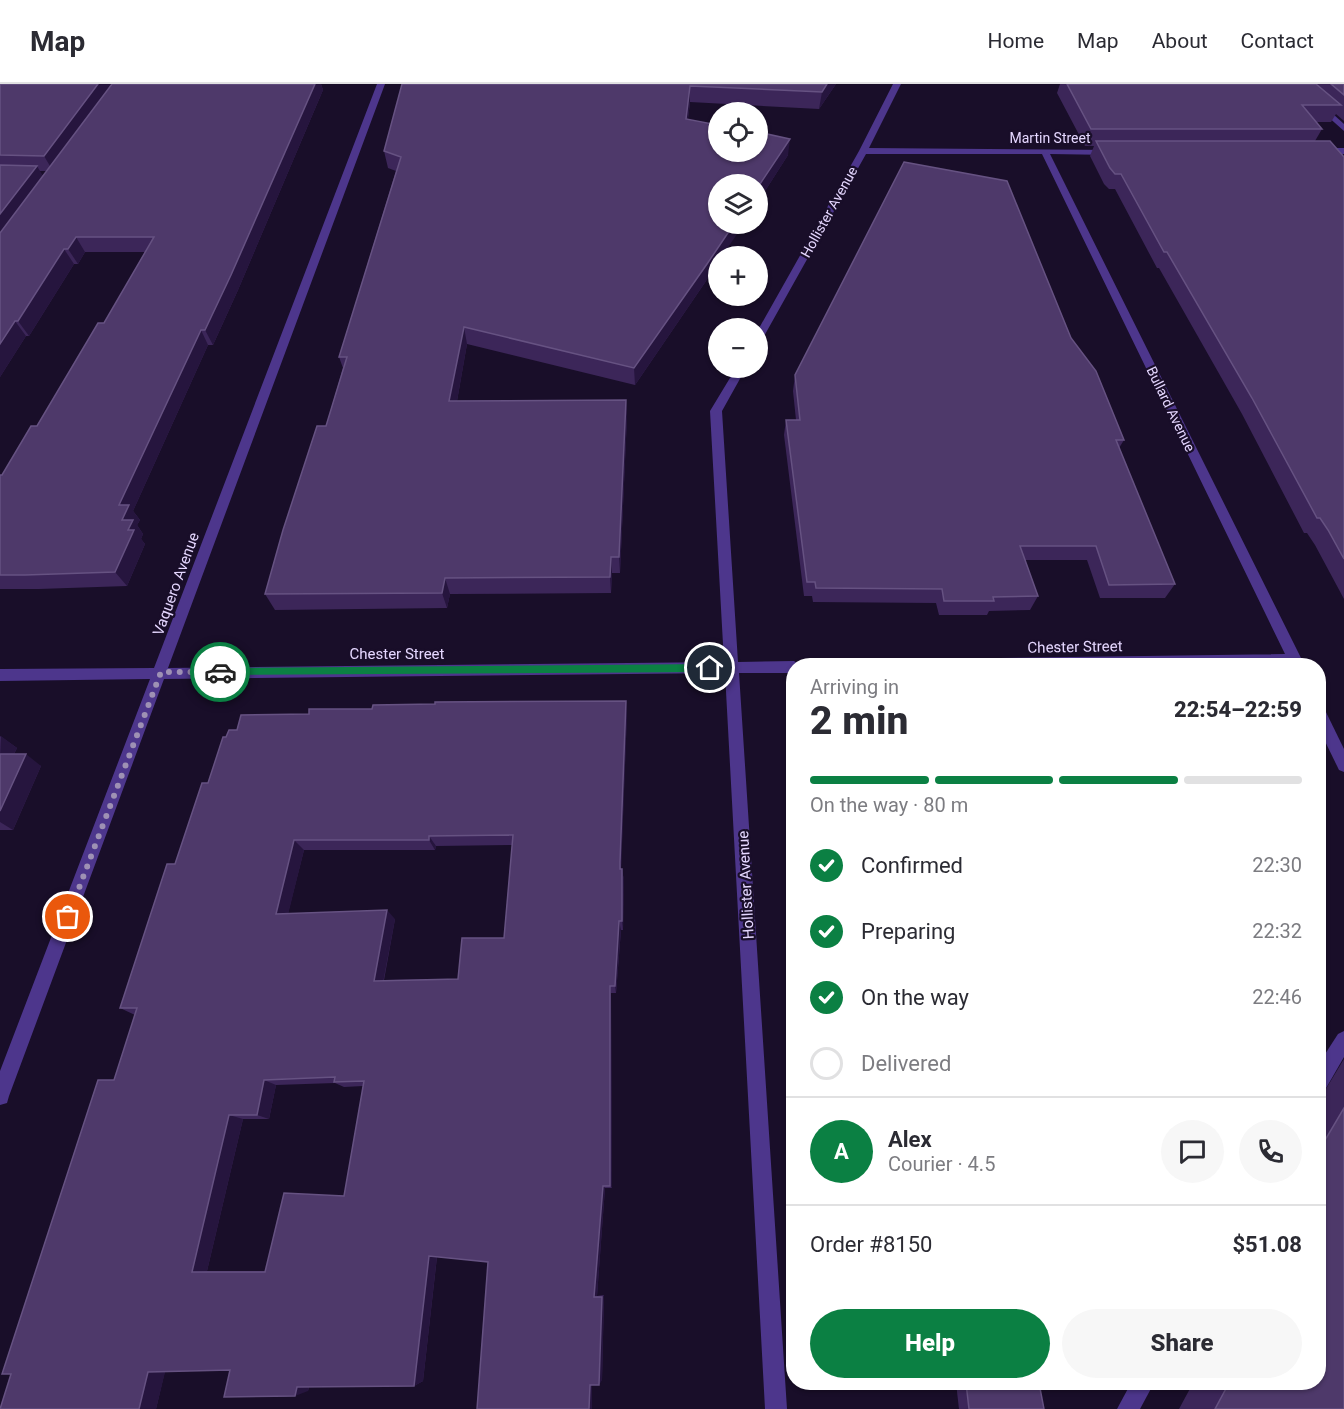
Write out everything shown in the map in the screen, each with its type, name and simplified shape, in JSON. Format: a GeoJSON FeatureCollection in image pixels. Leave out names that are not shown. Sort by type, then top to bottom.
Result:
{"type":"FeatureCollection","features":[{"type":"Feature","properties":{"kind":"street","name":"Vaquero Avenue"},"geometry":{"type":"LineString","coordinates":[[0,1096],[381,84]]}},
{"type":"Feature","properties":{"kind":"street","name":"Hollister Avenue"},"geometry":{"type":"LineString","coordinates":[[768,320],[863,151],[897,84]]}},
{"type":"Feature","properties":{"kind":"street"},"geometry":{"type":"LineString","coordinates":[[1295,84],[1344,128]]}},
{"type":"Feature","properties":{"kind":"street","name":"Martin Street"},"geometry":{"type":"LineString","coordinates":[[863,151],[1116,152]]}},
{"type":"Feature","properties":{"kind":"street"},"geometry":{"type":"LineString","coordinates":[[1308,151],[1344,151]]}},
{"type":"Feature","properties":{"kind":"street","name":"Bullard Avenue"},"geometry":{"type":"LineString","coordinates":[[1045,152],[1295,658]]}},
{"type":"Feature","properties":{"kind":"street","name":"Hollister Avenue"},"geometry":{"type":"LineString","coordinates":[[735,378],[716,411],[776,1409]]}},
{"type":"Feature","properties":{"kind":"street","name":"Chester Street"},"geometry":{"type":"LineString","coordinates":[[0,675],[786,667]]}},
{"type":"Feature","properties":{"kind":"street"},"geometry":{"type":"LineString","coordinates":[[1326,727],[1344,765]]}},
{"type":"Feature","properties":{"kind":"street"},"geometry":{"type":"LineString","coordinates":[[1326,1070],[1344,1040]]}},
{"type":"Feature","properties":{"kind":"street"},"geometry":{"type":"LineString","coordinates":[[1128,1409],[1139,1390]]}},
{"type":"Feature","properties":{"kind":"building"},"geometry":{"type":"Polygon","coordinates":[[[0,84],[98,84],[44,156],[0,155],[0,84]]]}},
{"type":"Feature","properties":{"kind":"building"},"geometry":{"type":"Polygon","coordinates":[[[112,84],[315,84],[231,275],[205,330],[201,330],[119,505],[129,505],[122,520],[133,520],[128,530],[134,530],[115,572],[0,575],[0,475],[31,426],[37,426],[98,323],[104,323],[154,237],[76,237],[68,249],[64,249],[18,321],[15,321],[0,344],[0,233],[112,84]]]}},
{"type":"Feature","properties":{"kind":"building"},"geometry":{"type":"Polygon","coordinates":[[[402,84],[827,84],[822,92],[690,86],[686,119],[708,123],[708,162],[768,162],[768,134],[790,139],[767,174],[708,174],[708,234],[727,234],[719,246],[708,246],[708,263],[634,368],[464,327],[449,401],[626,400],[619,557],[611,557],[610,577],[445,578],[442,593],[265,594],[317,426],[326,426],[347,357],[339,357],[401,157],[384,151],[402,84]]]}},
{"type":"Feature","properties":{"kind":"building"},"geometry":{"type":"Polygon","coordinates":[[[1067,84],[1316,84],[1341,105],[1302,105],[1322,129],[1091,129],[1067,84]]]}},
{"type":"Feature","properties":{"kind":"building"},"geometry":{"type":"Polygon","coordinates":[[[1331,84],[1344,84],[1344,95],[1331,84]]]}},
{"type":"Feature","properties":{"kind":"building"},"geometry":{"type":"Polygon","coordinates":[[[1096,141],[1330,141],[1344,157],[1344,559],[1328,530],[1320,518],[1317,518],[1252,398],[1167,252],[1164,252],[1121,174],[1115,174],[1110,168],[1096,141]]]}},
{"type":"Feature","properties":{"kind":"building"},"geometry":{"type":"Polygon","coordinates":[[[904,162],[1007,181],[1071,338],[1096,371],[1124,440],[1116,440],[1175,584],[1109,585],[1096,546],[1020,546],[1038,596],[993,597],[994,601],[944,601],[942,589],[816,588],[815,582],[807,582],[786,420],[800,420],[795,375],[904,162]]]}},
{"type":"Feature","properties":{"kind":"building"},"geometry":{"type":"Polygon","coordinates":[[[0,165],[37,166],[0,214],[0,165]]]}},
{"type":"Feature","properties":{"kind":"building"},"geometry":{"type":"Polygon","coordinates":[[[626,701],[620,862],[622,921],[619,921],[615,986],[610,986],[610,1186],[603,1186],[594,1297],[602,1297],[599,1385],[590,1385],[589,1409],[477,1409],[488,1262],[429,1256],[414,1386],[297,1387],[295,1396],[224,1397],[230,1370],[148,1372],[139,1409],[0,1409],[11,1374],[2,1374],[98,1080],[114,1080],[137,1008],[120,1008],[167,864],[175,864],[202,783],[208,783],[223,737],[226,737],[229,730],[237,730],[241,715],[309,714],[309,709],[372,709],[373,705],[435,704],[435,702],[626,701]],[[513,835],[429,836],[429,840],[294,840],[276,914],[387,910],[374,981],[458,979],[462,938],[504,938],[513,835]],[[335,1077],[264,1080],[257,1115],[229,1115],[192,1272],[265,1272],[284,1193],[344,1196],[364,1081],[334,1082],[335,1077]]]}},
{"type":"Feature","properties":{"kind":"building"},"geometry":{"type":"Polygon","coordinates":[[[0,754],[26,754],[0,811],[0,754]]]}},
{"type":"Feature","properties":{"kind":"building"},"geometry":{"type":"Polygon","coordinates":[[[1344,1108],[1344,1409],[1215,1409],[1225,1390],[1326,1390],[1326,1138],[1344,1108]]]}},
{"type":"Feature","properties":{"kind":"building"},"geometry":{"type":"Polygon","coordinates":[[[967,1390],[1040,1390],[1044,1409],[969,1409],[967,1390]]]}},
{"type":"Feature","properties":{"kind":"way so far"},"geometry":{"type":"LineString","coordinates":[[68,917],[161,672],[220,672]]}},
{"type":"Feature","properties":{"kind":"route"},"geometry":{"type":"LineString","coordinates":[[220,672],[710,668]]}}]}
